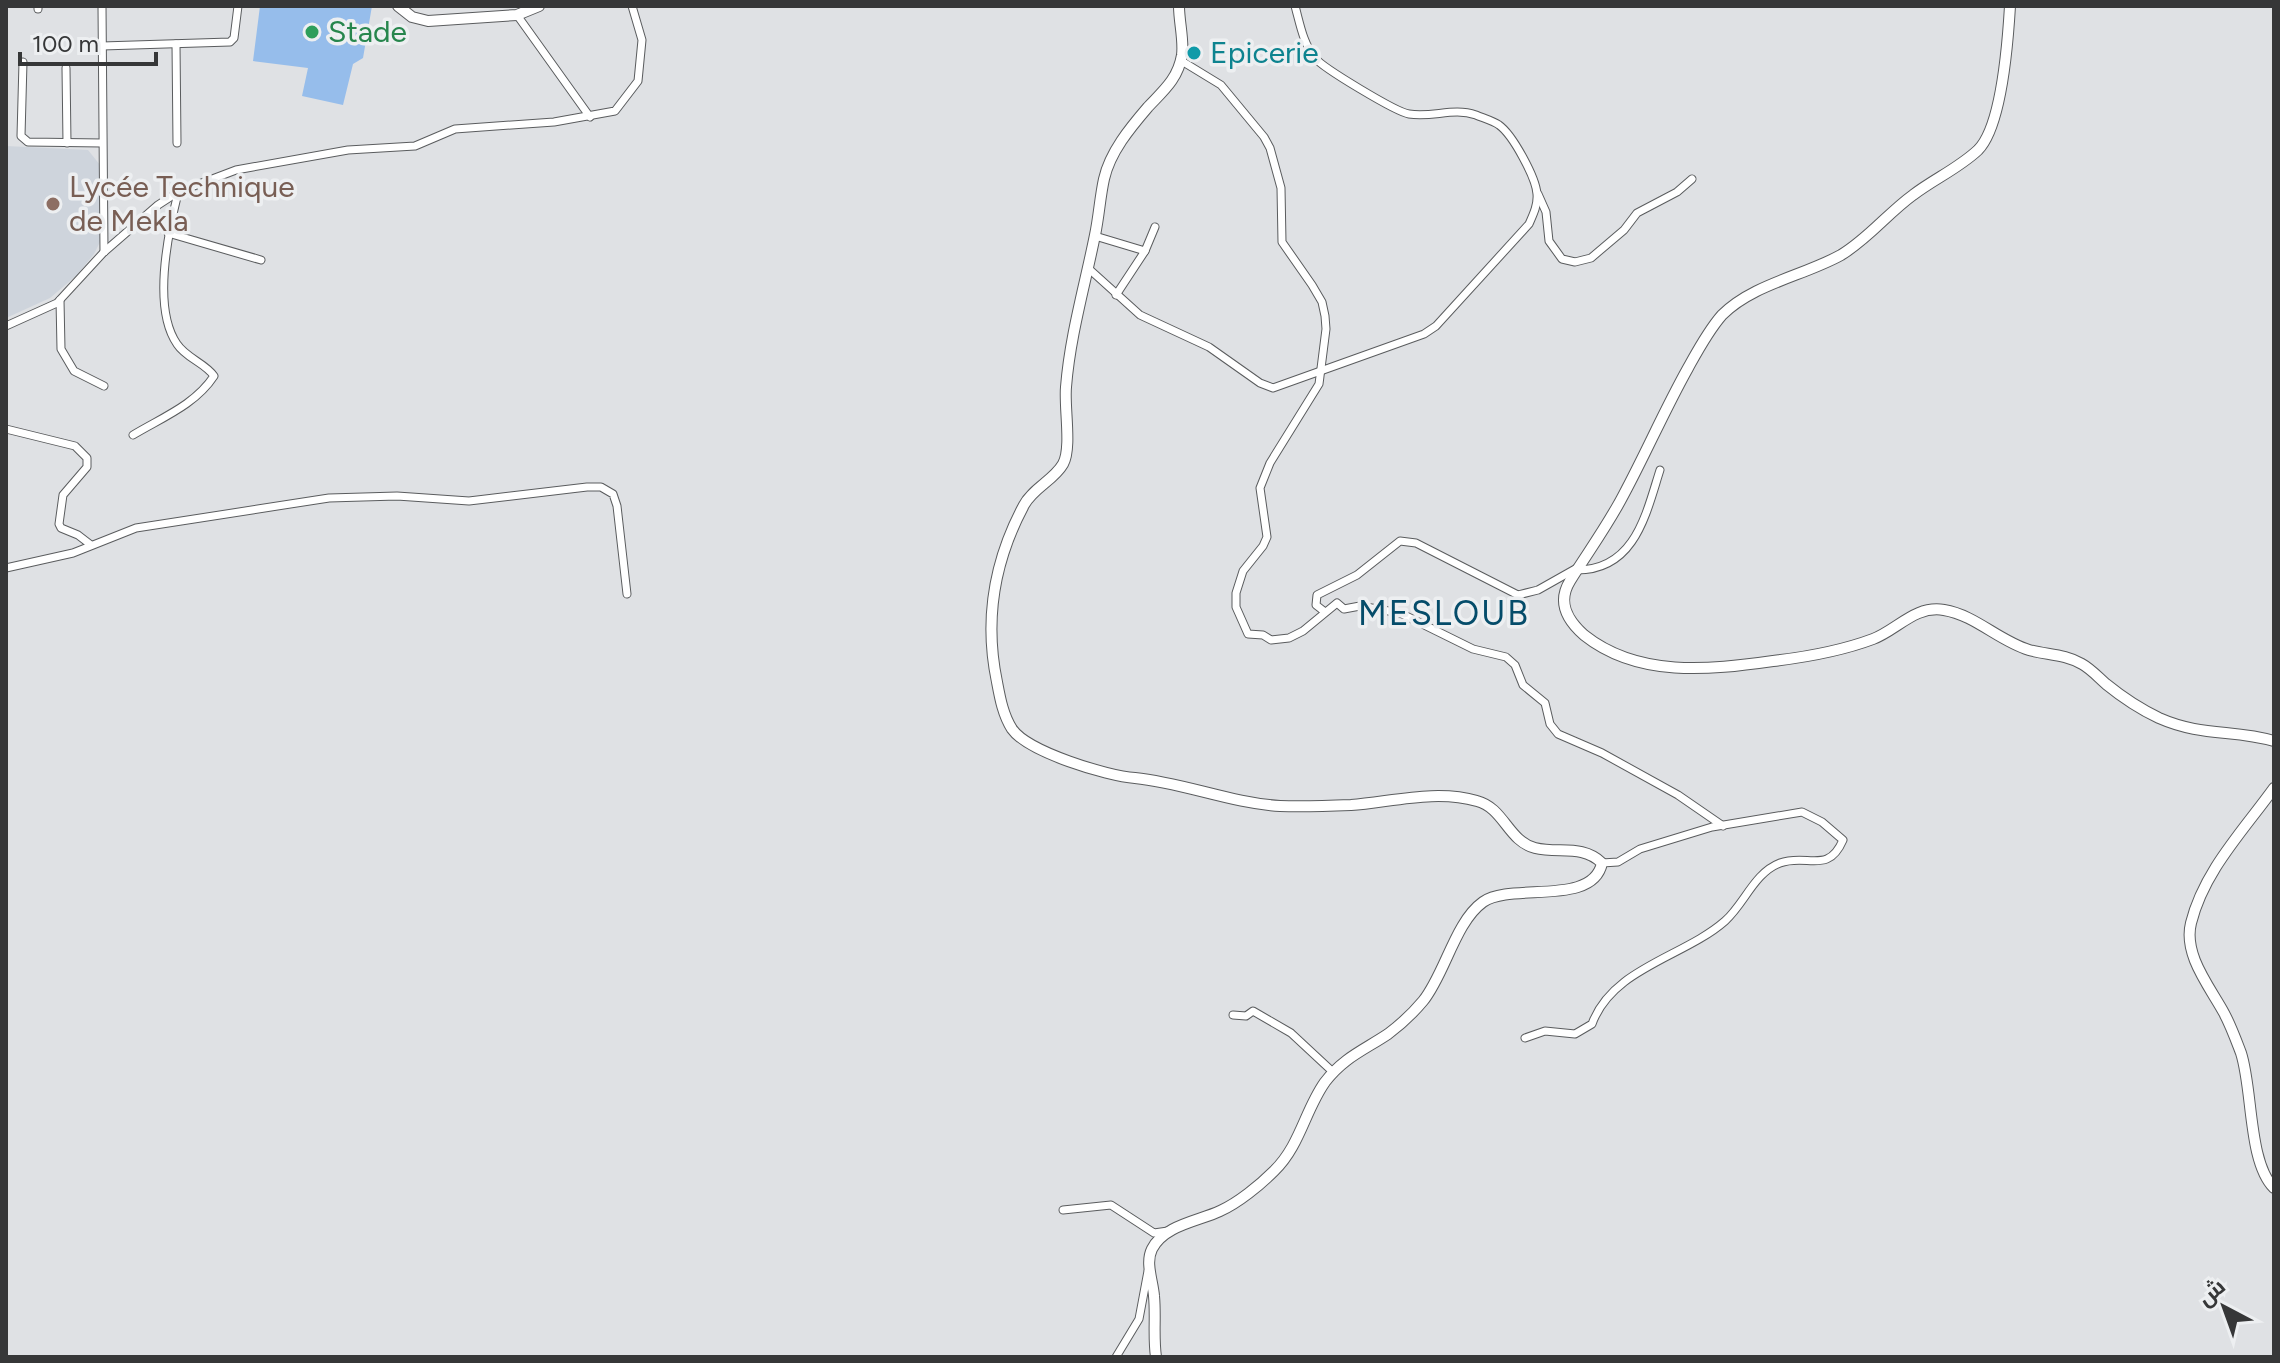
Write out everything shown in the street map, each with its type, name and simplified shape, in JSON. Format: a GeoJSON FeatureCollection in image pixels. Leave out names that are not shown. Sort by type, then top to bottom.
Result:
{"type":"FeatureCollection","features":[{"type":"Feature","properties":{"kind":"main road"},"geometry":{"type":"LineString","coordinates":[[398,6],[412,17],[428,21],[517,15],[539,6]]}},
{"type":"Feature","properties":{"kind":"main road"},"geometry":{"type":"LineString","coordinates":[[1156,1357],[1152,1334],[1155,1298],[1149,1265],[1151,1250],[1170,1231],[1222,1210],[1274,1171],[1293,1149],[1324,1083],[1361,1049],[1387,1035],[1424,1000],[1468,920],[1484,901],[1500,895],[1573,888],[1591,881],[1600,872],[1602,863],[1594,855],[1578,850],[1539,849],[1522,844],[1496,811],[1479,801],[1412,797],[1350,805],[1282,806],[1247,802],[1194,788],[1116,777],[1034,746],[1014,731],[1001,705],[991,654],[991,602],[997,570],[1025,502],[1063,465],[1066,451],[1065,388],[1104,179],[1112,155],[1132,126],[1168,89],[1182,54],[1179,6]]}},
{"type":"Feature","properties":{"kind":"main road"},"geometry":{"type":"LineString","coordinates":[[2010,6],[1999,96],[1988,138],[1978,150],[1912,195],[1863,239],[1841,254],[1753,294],[1723,314],[1704,339],[1667,405],[1624,494],[1563,592],[1566,613],[1577,628],[1596,644],[1650,664],[1691,670],[1812,656],[1876,638],[1909,617],[1927,610],[1941,609],[1959,614],[2028,650],[2072,659],[2130,702],[2181,727],[2274,741]]}},
{"type":"Feature","properties":{"kind":"main road"},"geometry":{"type":"LineString","coordinates":[[2274,788],[2213,871],[2190,926],[2192,952],[2227,1017],[2240,1052],[2260,1167],[2274,1188]]}},
{"type":"Feature","properties":{"kind":"street"},"geometry":{"type":"LineString","coordinates":[[102,6],[104,252]]}},
{"type":"Feature","properties":{"kind":"street"},"geometry":{"type":"LineString","coordinates":[[102,46],[233,40],[238,6]]}},
{"type":"Feature","properties":{"kind":"street"},"geometry":{"type":"LineString","coordinates":[[6,326],[60,300],[104,252],[158,205],[178,192],[236,170],[348,150],[415,146],[455,129],[590,117],[615,111],[638,81],[642,40],[632,6]]}},
{"type":"Feature","properties":{"kind":"street"},"geometry":{"type":"LineString","coordinates":[[1295,6],[1303,36],[1315,59],[1386,106],[1407,114],[1430,115],[1451,110],[1499,125],[1511,137],[1537,192],[1546,212],[1549,241],[1562,259],[1575,262],[1591,258],[1624,230],[1637,213],[1660,202],[1692,179]]}},
{"type":"Feature","properties":{"kind":"street"},"geometry":{"type":"LineString","coordinates":[[517,15],[590,117]]}},
{"type":"Feature","properties":{"kind":"street"},"geometry":{"type":"LineString","coordinates":[[176,44],[177,143]]}},
{"type":"Feature","properties":{"kind":"street"},"geometry":{"type":"LineString","coordinates":[[1180,60],[1221,85],[1234,104],[1259,129],[1270,148],[1281,188],[1282,242],[1322,302],[1326,329],[1319,384],[1262,480],[1260,488],[1267,537],[1238,582],[1236,607],[1248,634],[1263,635],[1271,640],[1289,638],[1339,603],[1344,609],[1360,606],[1400,613],[1473,649],[1506,657],[1515,665],[1523,685],[1545,703],[1550,724],[1558,734],[1602,753],[1666,788],[1723,826]]}},
{"type":"Feature","properties":{"kind":"street"},"geometry":{"type":"LineString","coordinates":[[23,62],[21,136],[28,142],[102,143]]}},
{"type":"Feature","properties":{"kind":"street"},"geometry":{"type":"LineString","coordinates":[[66,68],[67,143]]}},
{"type":"Feature","properties":{"kind":"street"},"geometry":{"type":"LineString","coordinates":[[133,435],[187,403],[214,376],[180,349],[168,330],[164,292],[168,233],[178,192]]}},
{"type":"Feature","properties":{"kind":"street"},"geometry":{"type":"LineString","coordinates":[[1088,268],[1140,315],[1209,347],[1267,386],[1280,386],[1412,340],[1436,326],[1529,224],[1537,192]]}},
{"type":"Feature","properties":{"kind":"street"},"geometry":{"type":"LineString","coordinates":[[1116,295],[1145,251],[1155,227]]}},
{"type":"Feature","properties":{"kind":"street"},"geometry":{"type":"LineString","coordinates":[[168,233],[261,260]]}},
{"type":"Feature","properties":{"kind":"street"},"geometry":{"type":"LineString","coordinates":[[1095,236],[1145,251]]}},
{"type":"Feature","properties":{"kind":"street"},"geometry":{"type":"LineString","coordinates":[[60,300],[61,349],[74,371],[104,386]]}},
{"type":"Feature","properties":{"kind":"street"},"geometry":{"type":"LineString","coordinates":[[6,429],[75,446],[87,458],[87,467],[63,495],[59,524],[91,545]]}},
{"type":"Feature","properties":{"kind":"street"},"geometry":{"type":"LineString","coordinates":[[1325,612],[1316,605],[1317,595],[1357,575],[1400,541],[1416,543],[1518,595],[1538,590],[1578,568],[1595,570],[1608,563],[1637,536],[1645,521],[1660,470]]}},
{"type":"Feature","properties":{"kind":"street"},"geometry":{"type":"LineString","coordinates":[[6,568],[73,553],[136,528],[329,498],[397,496],[469,501],[601,487],[613,494],[617,506],[627,594]]}},
{"type":"Feature","properties":{"kind":"street"},"geometry":{"type":"LineString","coordinates":[[1525,1038],[1545,1031],[1575,1034],[1592,1024],[1598,1008],[1617,988],[1725,920],[1759,877],[1780,863],[1820,863],[1837,852],[1843,840],[1822,822],[1802,812],[1712,827],[1640,849],[1618,862],[1602,863]]}},
{"type":"Feature","properties":{"kind":"street"},"geometry":{"type":"LineString","coordinates":[[1233,1015],[1246,1016],[1253,1011],[1291,1033],[1334,1073]]}},
{"type":"Feature","properties":{"kind":"street"},"geometry":{"type":"LineString","coordinates":[[1063,1210],[1111,1205],[1154,1233],[1170,1231]]}},
{"type":"Feature","properties":{"kind":"street"},"geometry":{"type":"LineString","coordinates":[[1116,1357],[1139,1319],[1149,1265]]}},
{"type":"Feature","properties":{"kind":"shaded area","name":"Stade"},"geometry":{"type":"Polygon","coordinates":[[[260,6],[372,6],[363,58],[353,64],[343,105],[302,96],[308,68],[253,61],[260,6]]]}},
{"type":"Feature","properties":{"kind":"shaded area","name":"Lycée Technique de Mekla"},"geometry":{"type":"Polygon","coordinates":[[[6,146],[88,150],[100,165],[100,242],[77,275],[50,298],[6,318],[6,146]]]}},
{"type":"Feature","properties":{"kind":"place","name":"Stade"},"geometry":{"type":"Point","coordinates":[312,32]}},
{"type":"Feature","properties":{"kind":"place","name":"Epicerie"},"geometry":{"type":"Point","coordinates":[1194,53]}},
{"type":"Feature","properties":{"kind":"place","name":"Lycée Technique de Mekla"},"geometry":{"type":"Point","coordinates":[53,204]}},
{"type":"Feature","properties":{"kind":"district","name":"MESLOUB"},"geometry":{"type":"Point","coordinates":[1444,613]}}]}
